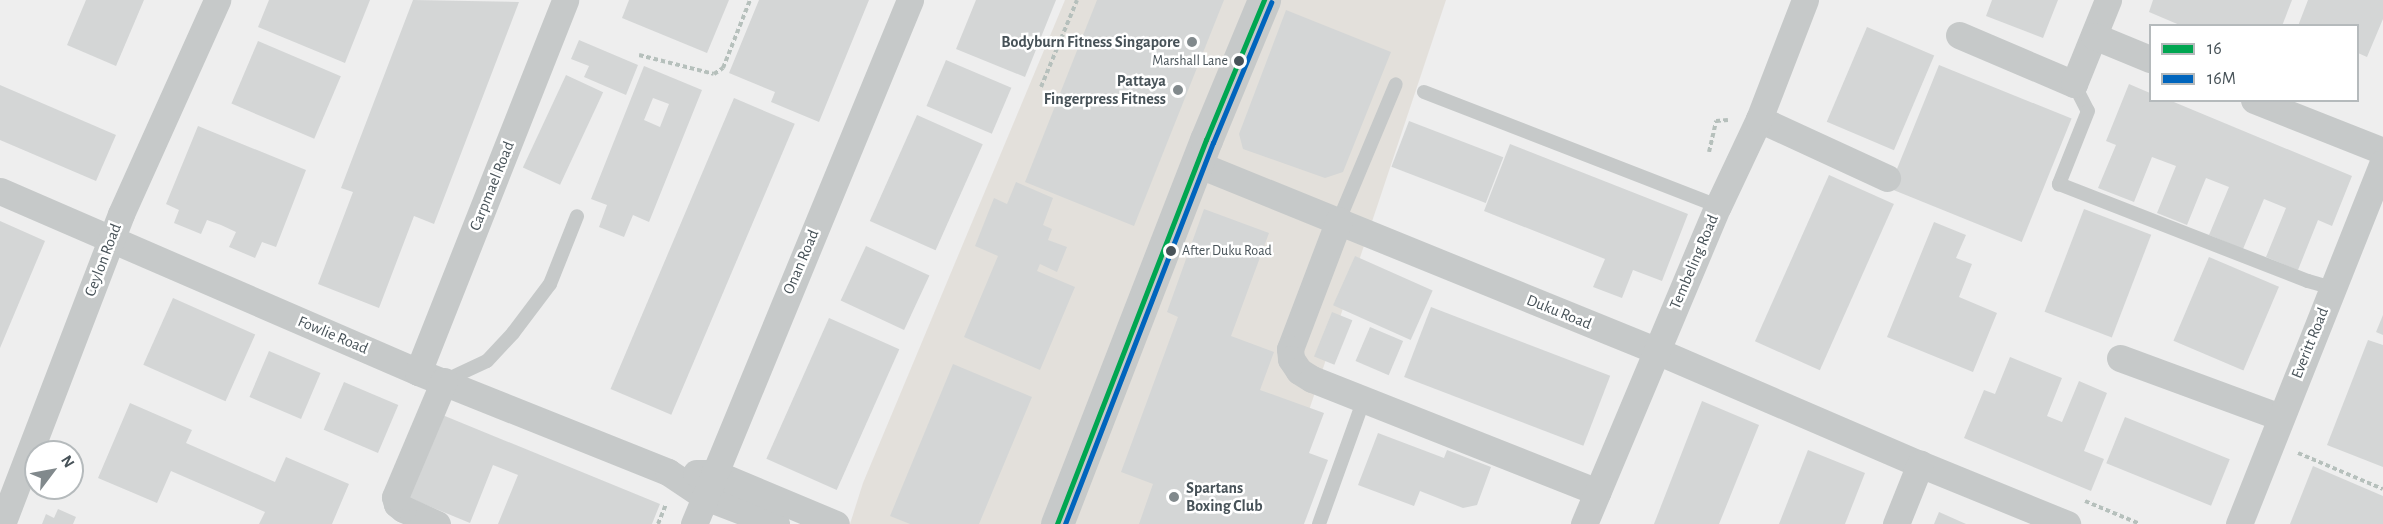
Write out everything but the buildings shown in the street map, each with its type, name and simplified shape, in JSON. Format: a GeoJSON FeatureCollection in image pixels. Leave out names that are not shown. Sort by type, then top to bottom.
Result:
{"type":"FeatureCollection","features":[{"type":"Feature","properties":{"kind":"street","name":"Ceylon Road"},"geometry":{"type":"LineString","coordinates":[[2,524],[111,238],[217,0]]}},
{"type":"Feature","properties":{"kind":"street","name":"Carpmael Road"},"geometry":{"type":"LineString","coordinates":[[418,372],[565,0]]}},
{"type":"Feature","properties":{"kind":"street","name":"Onan Road"},"geometry":{"type":"LineString","coordinates":[[694,524],[910,0]]}},
{"type":"Feature","properties":{"kind":"street"},"geometry":{"type":"LineString","coordinates":[[1057,524],[1197,164],[1264,0]]}},
{"type":"Feature","properties":{"kind":"street","name":"Tembeling Road"},"geometry":{"type":"LineString","coordinates":[[1584,524],[1657,351],[1708,203],[1758,119],[1805,0]]}},
{"type":"Feature","properties":{"kind":"street"},"geometry":{"type":"LineString","coordinates":[[1959,35],[2074,84],[2108,0]]}},
{"type":"Feature","properties":{"kind":"street"},"geometry":{"type":"LineString","coordinates":[[2094,36],[2149,58]]}},
{"type":"Feature","properties":{"kind":"street"},"geometry":{"type":"LineString","coordinates":[[2259,102],[2383,151]]}},
{"type":"Feature","properties":{"kind":"street"},"geometry":{"type":"LineString","coordinates":[[1758,119],[1887,178]]}},
{"type":"Feature","properties":{"kind":"street","name":"Everitt Road"},"geometry":{"type":"LineString","coordinates":[[2239,524],[2383,163]]}},
{"type":"Feature","properties":{"kind":"street","name":"Duku Road"},"geometry":{"type":"LineString","coordinates":[[1197,164],[1657,351],[1920,464],[2067,524]]}},
{"type":"Feature","properties":{"kind":"street","name":"Fowlie Road"},"geometry":{"type":"LineString","coordinates":[[0,191],[418,372],[668,472],[836,524]]}},
{"type":"Feature","properties":{"kind":"street"},"geometry":{"type":"LineString","coordinates":[[1339,220],[1290,349],[1291,359],[1299,370],[1312,379],[1597,492]]}},
{"type":"Feature","properties":{"kind":"street"},"geometry":{"type":"LineString","coordinates":[[2120,358],[2280,417]]}},
{"type":"Feature","properties":{"kind":"street"},"geometry":{"type":"LineString","coordinates":[[437,524],[403,509],[397,504],[395,497],[444,381]]}},
{"type":"Feature","properties":{"kind":"street"},"geometry":{"type":"LineString","coordinates":[[1896,524],[1920,464]]}},
{"type":"Feature","properties":{"kind":"street","name":"Fowlie Road"},"geometry":{"type":"LineString","coordinates":[[710,485],[776,524]]}},
{"type":"Feature","properties":{"kind":"lane"},"geometry":{"type":"LineString","coordinates":[[1339,220],[1396,84]]}},
{"type":"Feature","properties":{"kind":"lane"},"geometry":{"type":"LineString","coordinates":[[2074,84],[2088,111],[2059,184],[2308,282],[2332,288]]}},
{"type":"Feature","properties":{"kind":"lane"},"geometry":{"type":"LineString","coordinates":[[1424,92],[1708,203]]}},
{"type":"Feature","properties":{"kind":"lane"},"geometry":{"type":"LineString","coordinates":[[444,381],[487,361],[513,333],[550,284],[577,216]]}},
{"type":"Feature","properties":{"kind":"lane"},"geometry":{"type":"LineString","coordinates":[[1319,524],[1365,399]]}},
{"type":"Feature","properties":{"kind":"path"},"geometry":{"type":"LineString","coordinates":[[639,56],[714,74],[723,68],[750,0]]}},
{"type":"Feature","properties":{"kind":"path"},"geometry":{"type":"LineString","coordinates":[[1041,87],[1077,0]]}},
{"type":"Feature","properties":{"kind":"path"},"geometry":{"type":"LineString","coordinates":[[1708,203],[1716,121],[1758,119]]}},
{"type":"Feature","properties":{"kind":"path"},"geometry":{"type":"LineString","coordinates":[[2270,442],[2383,489]]}},
{"type":"Feature","properties":{"kind":"path"},"geometry":{"type":"LineString","coordinates":[[658,524],[666,502]]}},
{"type":"Feature","properties":{"kind":"shaded area"},"geometry":{"type":"Polygon","coordinates":[[[1065,0],[1446,0],[1271,524],[850,524],[863,483],[1065,0]]]}},
{"type":"Feature","properties":{"kind":"transit line","name":"16"},"geometry":{"type":"LineString","coordinates":[[1057,524],[1206,140],[1264,0]]}},
{"type":"Feature","properties":{"kind":"transit line","name":"16M"},"geometry":{"type":"LineString","coordinates":[[1065,524],[1213,143],[1271,3]]}},
{"type":"Feature","properties":{"kind":"place","name":"Bodyburn Fitness Singapore"},"geometry":{"type":"Point","coordinates":[1192,42]}},
{"type":"Feature","properties":{"kind":"place","name":"Marshall Lane"},"geometry":{"type":"Point","coordinates":[1239,61]}},
{"type":"Feature","properties":{"kind":"place","name":"Pattaya Fingerpress Fitness"},"geometry":{"type":"Point","coordinates":[1178,90]}},
{"type":"Feature","properties":{"kind":"place","name":"After Duku Road"},"geometry":{"type":"Point","coordinates":[1171,251]}},
{"type":"Feature","properties":{"kind":"place","name":"Spartans Boxing Club"},"geometry":{"type":"Point","coordinates":[1174,497]}}]}
